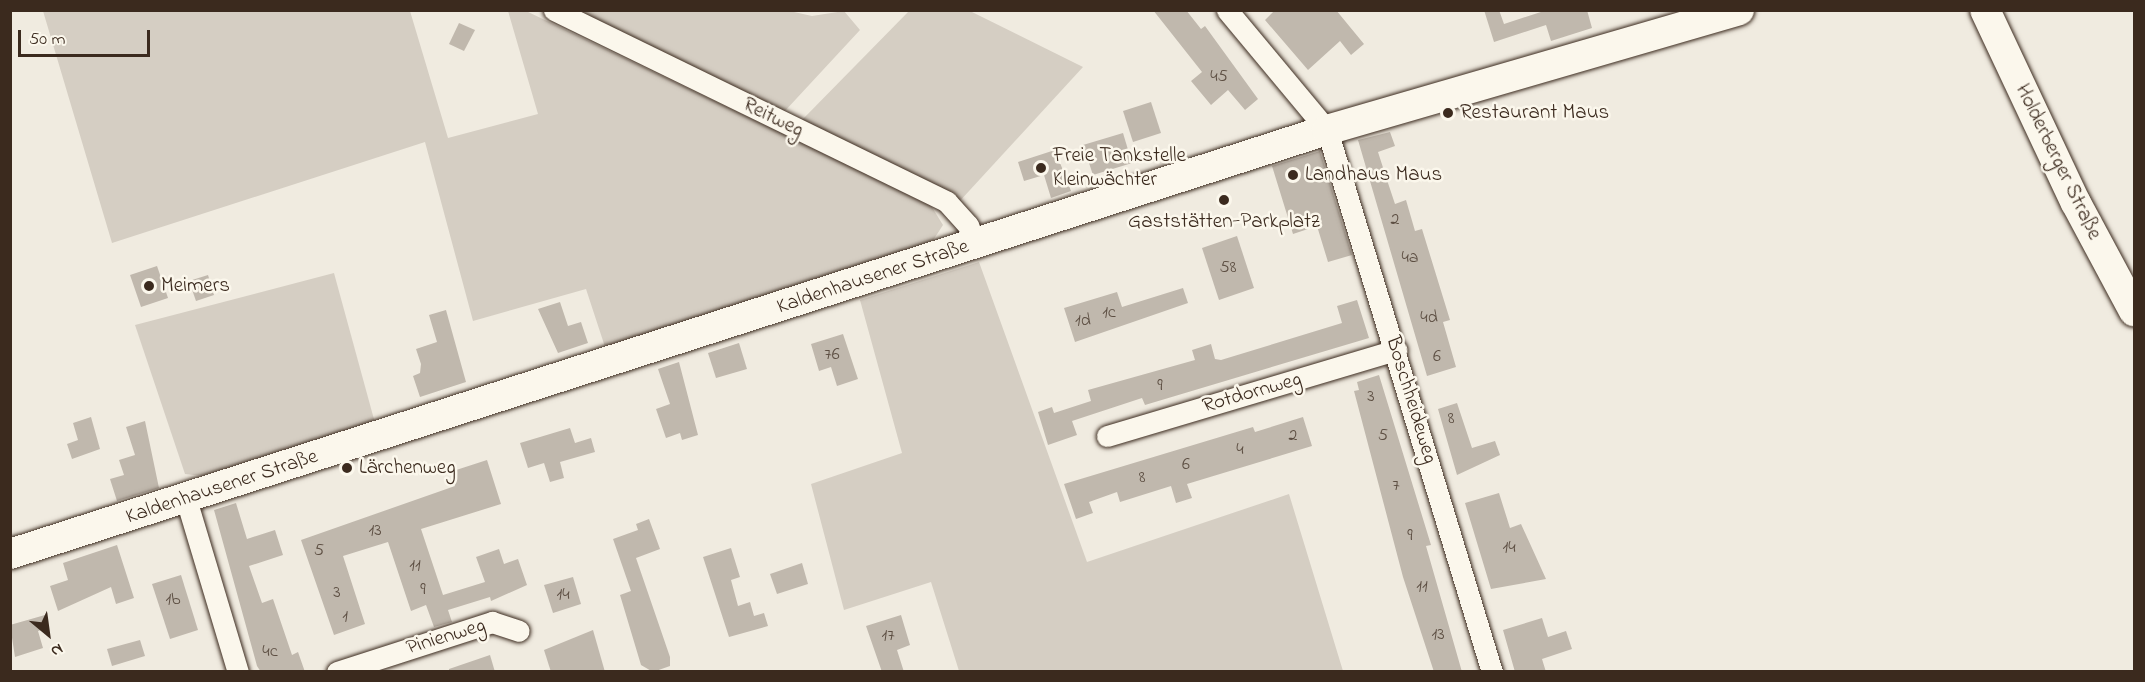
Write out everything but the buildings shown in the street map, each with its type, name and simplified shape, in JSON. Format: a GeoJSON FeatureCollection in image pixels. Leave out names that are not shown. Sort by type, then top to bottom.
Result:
{"type":"FeatureCollection","features":[{"type":"Feature","properties":{"kind":"main road","name":"Kaldenhausener Straße"},"geometry":{"type":"LineString","coordinates":[[10,554],[1327,130],[1739,10]]}},
{"type":"Feature","properties":{"kind":"main road","name":"Holderberger Straße"},"geometry":{"type":"LineString","coordinates":[[1985,10],[2076,203],[2134,311]]}},
{"type":"Feature","properties":{"kind":"street","name":"Reitweg"},"geometry":{"type":"LineString","coordinates":[[554,10],[947,202],[968,225],[975,243]]}},
{"type":"Feature","properties":{"kind":"street"},"geometry":{"type":"LineString","coordinates":[[1227,10],[1327,130]]}},
{"type":"Feature","properties":{"kind":"street","name":"Boschheideweg"},"geometry":{"type":"LineString","coordinates":[[1327,130],[1396,350],[1492,672]]}},
{"type":"Feature","properties":{"kind":"street","name":"Rotdornweg"},"geometry":{"type":"LineString","coordinates":[[1107,436],[1396,350]]}},
{"type":"Feature","properties":{"kind":"street"},"geometry":{"type":"LineString","coordinates":[[186,498],[238,672]]}},
{"type":"Feature","properties":{"kind":"street","name":"Pinienweg"},"geometry":{"type":"LineString","coordinates":[[337,672],[492,622],[519,632]]}},
{"type":"Feature","properties":{"kind":"shaded area"},"geometry":{"type":"Polygon","coordinates":[[[785,10],[812,16],[844,11],[860,30],[784,112],[570,11],[785,10]]]}},
{"type":"Feature","properties":{"kind":"shaded area"},"geometry":{"type":"Polygon","coordinates":[[[43,11],[410,11],[448,138],[538,114],[508,11],[526,11],[930,204],[943,225],[932,242],[606,350],[586,289],[473,321],[425,142],[112,243],[43,11]]]}},
{"type":"Feature","properties":{"kind":"shaded area"},"geometry":{"type":"Polygon","coordinates":[[[909,11],[970,11],[1083,67],[958,203],[801,121],[909,11]]]}},
{"type":"Feature","properties":{"kind":"shaded area"},"geometry":{"type":"Polygon","coordinates":[[[979,262],[1087,562],[1289,494],[1343,671],[959,671],[931,582],[844,610],[811,484],[902,453],[860,300],[979,262]]]}},
{"type":"Feature","properties":{"kind":"shaded area"},"geometry":{"type":"Polygon","coordinates":[[[334,273],[375,423],[203,476],[185,474],[135,325],[334,273]]]}},
{"type":"Feature","properties":{"kind":"place","name":"Restaurant Maus"},"geometry":{"type":"Point","coordinates":[1448,113]}},
{"type":"Feature","properties":{"kind":"place","name":"Freie Tankstelle Kleinwächter"},"geometry":{"type":"Point","coordinates":[1041,168]}},
{"type":"Feature","properties":{"kind":"place","name":"Landhaus Maus"},"geometry":{"type":"Point","coordinates":[1293,175]}},
{"type":"Feature","properties":{"kind":"place","name":"Gaststätten-Parkplatz"},"geometry":{"type":"Point","coordinates":[1224,200]}},
{"type":"Feature","properties":{"kind":"place","name":"Meimers"},"geometry":{"type":"Point","coordinates":[149,286]}},
{"type":"Feature","properties":{"kind":"place","name":"Lärchenweg"},"geometry":{"type":"Point","coordinates":[347,468]}}]}
